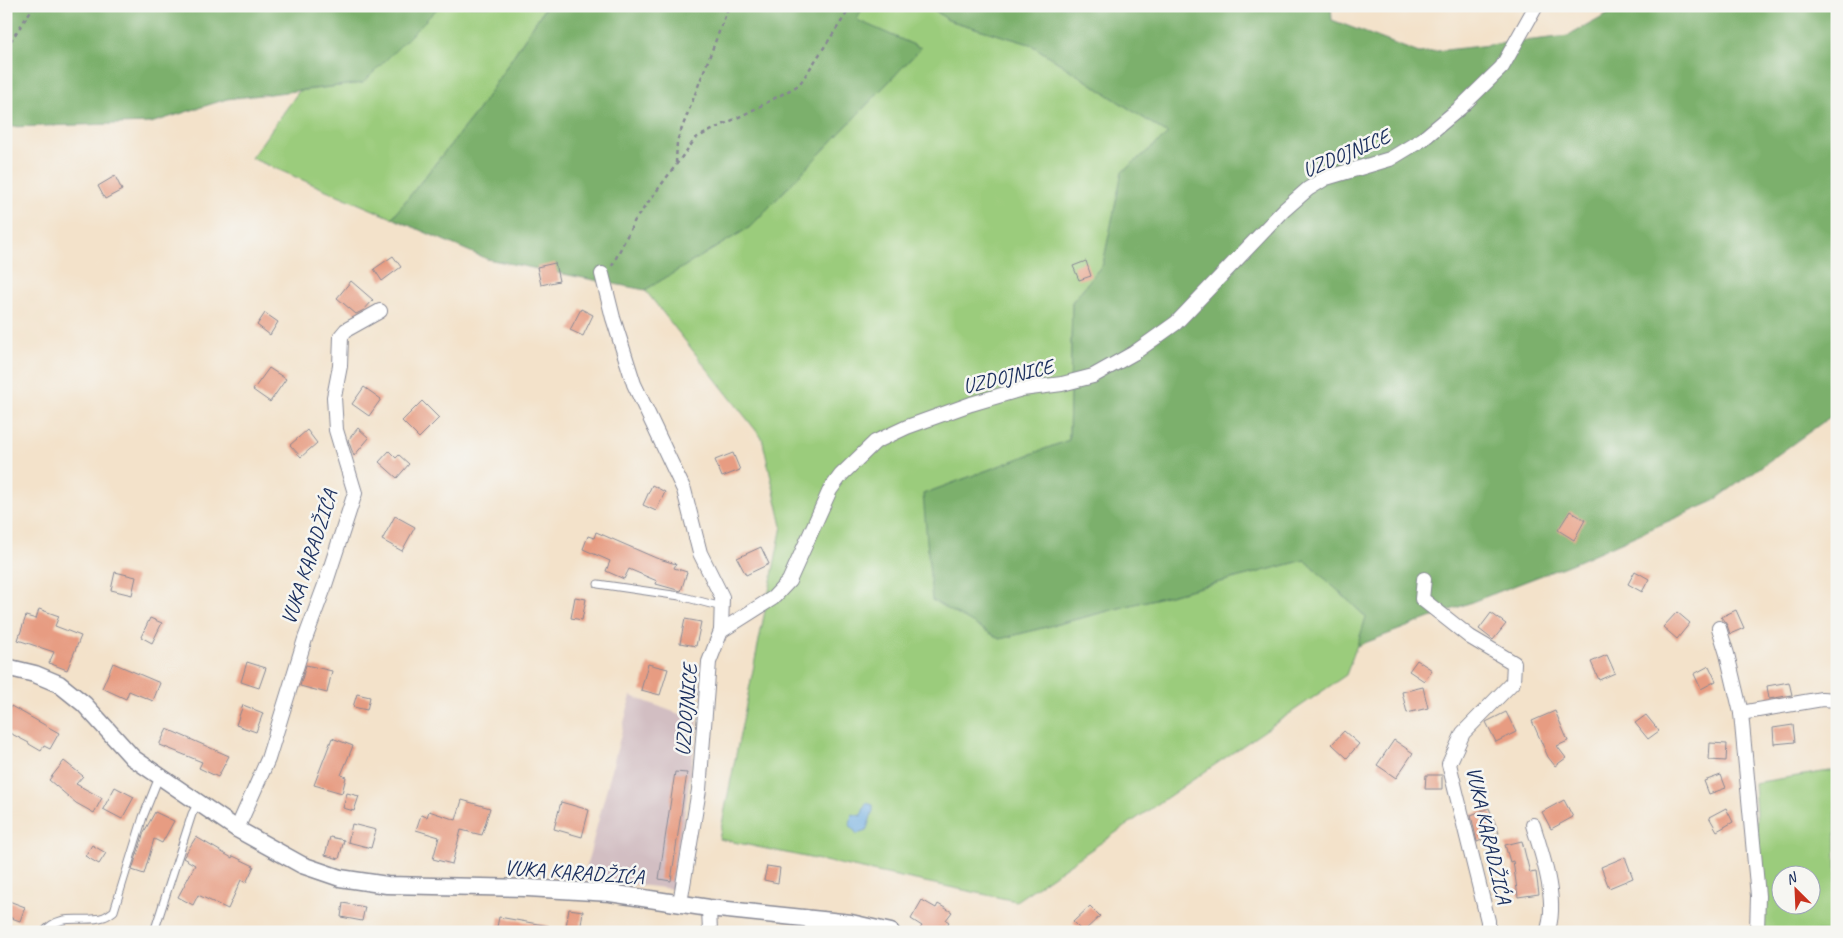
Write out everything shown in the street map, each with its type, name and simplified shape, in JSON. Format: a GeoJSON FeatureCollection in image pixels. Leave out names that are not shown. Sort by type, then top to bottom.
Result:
{"type":"FeatureCollection","features":[{"type":"Feature","properties":{"kind":"street","name":"UZDOJNICE"},"geometry":{"type":"LineString","coordinates":[[680,903],[699,790],[709,662],[721,631],[773,598],[789,581],[830,490],[841,475],[875,442],[907,427],[971,404],[1022,389],[1062,384],[1093,376],[1134,353],[1176,323],[1284,210],[1308,189],[1326,178],[1390,158],[1422,139],[1460,108],[1502,67],[1536,6]]}},
{"type":"Feature","properties":{"kind":"street"},"geometry":{"type":"LineString","coordinates":[[603,277],[613,318],[634,384],[684,490],[700,553],[722,596],[721,631]]}},
{"type":"Feature","properties":{"kind":"street","name":"VUKA KARADŽIĆA"},"geometry":{"type":"LineString","coordinates":[[237,829],[268,758],[305,639],[325,585],[355,492],[336,430],[334,397],[340,366],[341,336],[346,330],[380,311]]}},
{"type":"Feature","properties":{"kind":"street","name":"VUKA KARADŽIĆA"},"geometry":{"type":"LineString","coordinates":[[1424,579],[1422,599],[1470,637],[1514,663],[1513,682],[1463,733],[1449,764],[1488,920],[1488,932]]}},
{"type":"Feature","properties":{"kind":"street"},"geometry":{"type":"LineString","coordinates":[[1719,628],[1741,713],[1758,896],[1757,932]]}},
{"type":"Feature","properties":{"kind":"street","name":"VUKA KARADŽIĆA"},"geometry":{"type":"LineString","coordinates":[[6,668],[35,674],[58,684],[84,704],[133,758],[159,777],[237,829],[302,865],[340,878],[386,885],[528,888],[610,893],[708,908],[851,923],[892,932]]}},
{"type":"Feature","properties":{"kind":"street"},"geometry":{"type":"LineString","coordinates":[[1741,713],[1822,699],[1837,700]]}},
{"type":"Feature","properties":{"kind":"street"},"geometry":{"type":"LineString","coordinates":[[1533,825],[1550,883],[1550,912],[1547,932]]}},
{"type":"Feature","properties":{"kind":"street"},"geometry":{"type":"LineString","coordinates":[[708,908],[710,932]]}},
{"type":"Feature","properties":{"kind":"street"},"geometry":{"type":"LineString","coordinates":[[806,917],[818,932]]}},
{"type":"Feature","properties":{"kind":"lane"},"geometry":{"type":"LineString","coordinates":[[598,584],[680,596],[722,608]]}},
{"type":"Feature","properties":{"kind":"lane"},"geometry":{"type":"LineString","coordinates":[[44,932],[58,921],[74,918],[104,917],[114,911],[143,817],[159,777]]}},
{"type":"Feature","properties":{"kind":"lane"},"geometry":{"type":"LineString","coordinates":[[154,932],[192,814],[198,802]]}},
{"type":"Feature","properties":{"kind":"path"},"geometry":{"type":"LineString","coordinates":[[6,48],[34,6]]}},
{"type":"Feature","properties":{"kind":"path"},"geometry":{"type":"LineString","coordinates":[[676,164],[677,141],[729,6]]}},
{"type":"Feature","properties":{"kind":"path"},"geometry":{"type":"LineString","coordinates":[[603,277],[635,220],[696,138],[799,85],[847,13],[858,6]]}},
{"type":"Feature","properties":{"kind":"shaded area"},"geometry":{"type":"Polygon","coordinates":[[[631,696],[698,721],[673,889],[583,879],[631,696]]]}},
{"type":"Feature","properties":{"kind":"green space"},"geometry":{"type":"Polygon","coordinates":[[[6,6],[440,6],[363,83],[227,99],[151,123],[6,127],[6,6]]]}},
{"type":"Feature","properties":{"kind":"green space"},"geometry":{"type":"Polygon","coordinates":[[[440,6],[546,6],[478,110],[392,218],[251,158],[299,91],[363,83],[440,6]]]}},
{"type":"Feature","properties":{"kind":"green space"},"geometry":{"type":"Polygon","coordinates":[[[546,6],[863,6],[857,20],[921,48],[750,227],[645,290],[487,259],[392,218],[478,110],[546,6]]]}},
{"type":"Feature","properties":{"kind":"green space"},"geometry":{"type":"Polygon","coordinates":[[[863,6],[929,6],[948,20],[1030,44],[1168,134],[1123,172],[1103,264],[1072,302],[1069,440],[923,494],[1000,639],[1305,560],[1367,618],[1346,675],[1016,901],[719,839],[782,526],[762,438],[645,290],[750,227],[921,48],[856,20],[863,6]]]}},
{"type":"Feature","properties":{"kind":"green space"},"geometry":{"type":"Polygon","coordinates":[[[929,6],[1331,6],[1332,20],[1419,53],[1568,36],[1623,6],[1837,6],[1837,412],[1712,502],[1571,564],[1357,646],[1366,617],[1305,560],[1000,639],[932,600],[923,494],[1069,440],[1072,302],[1103,264],[1122,172],[1168,134],[1030,44],[948,20],[929,6]]]}},
{"type":"Feature","properties":{"kind":"green space"},"geometry":{"type":"Polygon","coordinates":[[[1835,770],[1837,932],[1764,932],[1754,783],[1835,770]]]}},
{"type":"Feature","properties":{"kind":"water"},"geometry":{"type":"Polygon","coordinates":[[[866,803],[873,805],[873,811],[866,831],[857,834],[850,825],[852,814],[861,816],[866,803]]]}},
{"type":"Feature","properties":{"kind":"building"},"geometry":{"type":"Polygon","coordinates":[[[115,176],[122,190],[105,199],[98,186],[115,176]]]}},
{"type":"Feature","properties":{"kind":"building"},"geometry":{"type":"Polygon","coordinates":[[[393,256],[401,267],[382,281],[374,269],[393,256]]]}},
{"type":"Feature","properties":{"kind":"building"},"geometry":{"type":"Polygon","coordinates":[[[1086,261],[1091,276],[1079,280],[1073,266],[1086,261]]]}},
{"type":"Feature","properties":{"kind":"building"},"geometry":{"type":"Polygon","coordinates":[[[555,263],[559,281],[541,285],[537,267],[555,263]]]}},
{"type":"Feature","properties":{"kind":"building"},"geometry":{"type":"Polygon","coordinates":[[[351,281],[373,300],[364,310],[356,314],[337,298],[351,281]]]}},
{"type":"Feature","properties":{"kind":"building"},"geometry":{"type":"Polygon","coordinates":[[[581,309],[593,315],[583,336],[570,330],[581,309]]]}},
{"type":"Feature","properties":{"kind":"building"},"geometry":{"type":"Polygon","coordinates":[[[265,313],[278,322],[270,335],[257,325],[265,313]]]}},
{"type":"Feature","properties":{"kind":"building"},"geometry":{"type":"Polygon","coordinates":[[[269,368],[286,379],[270,402],[253,390],[269,368]]]}},
{"type":"Feature","properties":{"kind":"building"},"geometry":{"type":"Polygon","coordinates":[[[364,387],[381,399],[369,416],[352,404],[364,387]]]}},
{"type":"Feature","properties":{"kind":"building"},"geometry":{"type":"Polygon","coordinates":[[[422,401],[439,418],[419,438],[402,421],[422,401]]]}},
{"type":"Feature","properties":{"kind":"building"},"geometry":{"type":"Polygon","coordinates":[[[358,428],[369,438],[354,456],[348,440],[358,428]]]}},
{"type":"Feature","properties":{"kind":"building"},"geometry":{"type":"Polygon","coordinates":[[[307,430],[317,443],[301,457],[290,445],[307,430]]]}},
{"type":"Feature","properties":{"kind":"building"},"geometry":{"type":"Polygon","coordinates":[[[389,451],[396,458],[399,455],[409,464],[397,478],[379,462],[389,451]]]}},
{"type":"Feature","properties":{"kind":"building"},"geometry":{"type":"Polygon","coordinates":[[[733,453],[740,470],[722,477],[715,460],[733,453]]]}},
{"type":"Feature","properties":{"kind":"building"},"geometry":{"type":"Polygon","coordinates":[[[652,485],[665,492],[656,511],[643,505],[652,485]]]}},
{"type":"Feature","properties":{"kind":"building"},"geometry":{"type":"Polygon","coordinates":[[[1570,511],[1585,520],[1574,540],[1558,530],[1570,511]]]}},
{"type":"Feature","properties":{"kind":"building"},"geometry":{"type":"Polygon","coordinates":[[[395,516],[415,527],[402,551],[382,540],[395,516]]]}},
{"type":"Feature","properties":{"kind":"building"},"geometry":{"type":"Polygon","coordinates":[[[596,532],[656,558],[676,564],[674,568],[687,572],[681,591],[656,584],[657,581],[629,569],[624,579],[606,571],[610,561],[583,549],[588,536],[594,538],[596,532]]]}},
{"type":"Feature","properties":{"kind":"building"},"geometry":{"type":"Polygon","coordinates":[[[761,547],[769,564],[746,575],[737,558],[761,547]]]}},
{"type":"Feature","properties":{"kind":"building"},"geometry":{"type":"Polygon","coordinates":[[[1635,571],[1649,579],[1642,592],[1628,584],[1635,571]]]}},
{"type":"Feature","properties":{"kind":"building"},"geometry":{"type":"Polygon","coordinates":[[[115,572],[136,577],[132,595],[111,590],[115,572]]]}},
{"type":"Feature","properties":{"kind":"building"},"geometry":{"type":"Polygon","coordinates":[[[575,597],[586,599],[582,620],[571,618],[575,597]]]}},
{"type":"Feature","properties":{"kind":"building"},"geometry":{"type":"Polygon","coordinates":[[[39,609],[59,616],[55,626],[81,636],[67,670],[49,663],[54,652],[18,640],[26,616],[36,619],[39,609]]]}},
{"type":"Feature","properties":{"kind":"building"},"geometry":{"type":"Polygon","coordinates":[[[1736,610],[1744,628],[1730,634],[1727,625],[1721,617],[1736,610]]]}},
{"type":"Feature","properties":{"kind":"building"},"geometry":{"type":"Polygon","coordinates":[[[1677,612],[1690,623],[1677,639],[1663,627],[1677,612]]]}},
{"type":"Feature","properties":{"kind":"building"},"geometry":{"type":"Polygon","coordinates":[[[1491,613],[1506,624],[1493,640],[1479,629],[1491,613]]]}},
{"type":"Feature","properties":{"kind":"building"},"geometry":{"type":"Polygon","coordinates":[[[150,618],[162,623],[152,643],[141,637],[150,618]]]}},
{"type":"Feature","properties":{"kind":"building"},"geometry":{"type":"Polygon","coordinates":[[[685,619],[701,622],[696,646],[680,643],[685,619]]]}},
{"type":"Feature","properties":{"kind":"building"},"geometry":{"type":"Polygon","coordinates":[[[1607,655],[1615,673],[1599,680],[1591,662],[1607,655]]]}},
{"type":"Feature","properties":{"kind":"building"},"geometry":{"type":"Polygon","coordinates":[[[1417,660],[1432,670],[1424,681],[1409,671],[1417,660]]]}},
{"type":"Feature","properties":{"kind":"building"},"geometry":{"type":"Polygon","coordinates":[[[247,662],[266,668],[259,688],[241,682],[247,662]]]}},
{"type":"Feature","properties":{"kind":"building"},"geometry":{"type":"Polygon","coordinates":[[[113,663],[160,683],[153,701],[129,691],[126,699],[102,688],[113,663]]]}},
{"type":"Feature","properties":{"kind":"building"},"geometry":{"type":"Polygon","coordinates":[[[648,664],[668,669],[660,695],[641,690],[648,664]]]}},
{"type":"Feature","properties":{"kind":"building"},"geometry":{"type":"Polygon","coordinates":[[[306,665],[332,671],[327,693],[300,686],[306,665]]]}},
{"type":"Feature","properties":{"kind":"building"},"geometry":{"type":"Polygon","coordinates":[[[1709,666],[1716,681],[1701,689],[1694,674],[1709,666]]]}},
{"type":"Feature","properties":{"kind":"building"},"geometry":{"type":"Polygon","coordinates":[[[1789,682],[1792,695],[1769,699],[1767,686],[1789,682]]]}},
{"type":"Feature","properties":{"kind":"building"},"geometry":{"type":"Polygon","coordinates":[[[1423,687],[1428,708],[1407,713],[1402,692],[1423,687]]]}},
{"type":"Feature","properties":{"kind":"building"},"geometry":{"type":"Polygon","coordinates":[[[357,694],[370,697],[367,710],[353,707],[357,694]]]}},
{"type":"Feature","properties":{"kind":"building"},"geometry":{"type":"Polygon","coordinates":[[[243,705],[263,713],[256,732],[236,725],[243,705]]]}},
{"type":"Feature","properties":{"kind":"building"},"geometry":{"type":"Polygon","coordinates":[[[11,706],[59,733],[50,749],[44,746],[41,751],[6,731],[6,715],[11,706]]]}},
{"type":"Feature","properties":{"kind":"building"},"geometry":{"type":"Polygon","coordinates":[[[1555,711],[1568,741],[1557,746],[1566,758],[1555,766],[1548,757],[1532,721],[1555,711]]]}},
{"type":"Feature","properties":{"kind":"building"},"geometry":{"type":"Polygon","coordinates":[[[1506,712],[1516,732],[1496,742],[1486,722],[1506,712]]]}},
{"type":"Feature","properties":{"kind":"building"},"geometry":{"type":"Polygon","coordinates":[[[1646,715],[1659,731],[1648,739],[1635,723],[1646,715]]]}},
{"type":"Feature","properties":{"kind":"building"},"geometry":{"type":"Polygon","coordinates":[[[1793,725],[1795,742],[1774,744],[1773,728],[1793,725]]]}},
{"type":"Feature","properties":{"kind":"building"},"geometry":{"type":"Polygon","coordinates":[[[167,729],[229,756],[218,777],[199,768],[202,762],[160,745],[167,729]]]}},
{"type":"Feature","properties":{"kind":"building"},"geometry":{"type":"Polygon","coordinates":[[[1344,731],[1359,744],[1347,758],[1332,744],[1344,731]]]}},
{"type":"Feature","properties":{"kind":"building"},"geometry":{"type":"Polygon","coordinates":[[[332,738],[353,746],[341,775],[346,777],[342,793],[314,785],[332,738]]]}},
{"type":"Feature","properties":{"kind":"building"},"geometry":{"type":"Polygon","coordinates":[[[1394,740],[1413,753],[1396,778],[1377,765],[1394,740]]]}},
{"type":"Feature","properties":{"kind":"building"},"geometry":{"type":"Polygon","coordinates":[[[1710,743],[1727,744],[1726,761],[1709,760],[1710,743]]]}},
{"type":"Feature","properties":{"kind":"building"},"geometry":{"type":"Polygon","coordinates":[[[64,761],[83,776],[76,784],[102,798],[94,813],[76,803],[49,780],[64,761]]]}},
{"type":"Feature","properties":{"kind":"building"},"geometry":{"type":"Polygon","coordinates":[[[675,772],[687,773],[671,881],[659,879],[675,772]]]}},
{"type":"Feature","properties":{"kind":"building"},"geometry":{"type":"Polygon","coordinates":[[[1426,775],[1442,775],[1442,789],[1425,789],[1426,775]]]}},
{"type":"Feature","properties":{"kind":"building"},"geometry":{"type":"Polygon","coordinates":[[[1721,775],[1726,788],[1709,794],[1704,781],[1721,775]]]}},
{"type":"Feature","properties":{"kind":"building"},"geometry":{"type":"Polygon","coordinates":[[[115,787],[134,797],[122,819],[103,809],[115,787]]]}},
{"type":"Feature","properties":{"kind":"building"},"geometry":{"type":"Polygon","coordinates":[[[347,793],[359,796],[354,811],[343,808],[347,793]]]}},
{"type":"Feature","properties":{"kind":"building"},"geometry":{"type":"Polygon","coordinates":[[[462,800],[490,808],[482,835],[461,830],[452,864],[433,859],[439,837],[416,830],[421,815],[427,817],[429,811],[456,820],[462,800]]]}},
{"type":"Feature","properties":{"kind":"building"},"geometry":{"type":"Polygon","coordinates":[[[1564,800],[1573,817],[1551,829],[1542,812],[1564,800]]]}},
{"type":"Feature","properties":{"kind":"building"},"geometry":{"type":"Polygon","coordinates":[[[561,802],[589,810],[582,837],[554,829],[561,802]]]}},
{"type":"Feature","properties":{"kind":"building"},"geometry":{"type":"Polygon","coordinates":[[[1489,808],[1499,833],[1477,842],[1471,815],[1489,808]]]}},
{"type":"Feature","properties":{"kind":"building"},"geometry":{"type":"Polygon","coordinates":[[[1726,808],[1733,822],[1717,831],[1709,817],[1726,808]]]}},
{"type":"Feature","properties":{"kind":"building"},"geometry":{"type":"Polygon","coordinates":[[[155,812],[174,821],[162,843],[154,839],[144,874],[132,870],[144,832],[155,812]]]}},
{"type":"Feature","properties":{"kind":"building"},"geometry":{"type":"Polygon","coordinates":[[[352,824],[376,830],[371,848],[348,842],[352,824]]]}},
{"type":"Feature","properties":{"kind":"building"},"geometry":{"type":"Polygon","coordinates":[[[196,837],[232,858],[233,856],[254,866],[246,883],[241,880],[228,909],[198,895],[193,905],[178,897],[195,865],[183,858],[196,837]]]}},
{"type":"Feature","properties":{"kind":"building"},"geometry":{"type":"Polygon","coordinates":[[[330,837],[344,840],[339,859],[325,855],[330,837]]]}},
{"type":"Feature","properties":{"kind":"building"},"geometry":{"type":"Polygon","coordinates":[[[1522,841],[1530,873],[1536,872],[1539,894],[1518,897],[1513,861],[1510,862],[1505,845],[1522,841]]]}},
{"type":"Feature","properties":{"kind":"building"},"geometry":{"type":"Polygon","coordinates":[[[92,845],[106,853],[99,864],[85,856],[92,845]]]}},
{"type":"Feature","properties":{"kind":"building"},"geometry":{"type":"Polygon","coordinates":[[[1625,857],[1633,878],[1609,888],[1601,867],[1625,857]]]}},
{"type":"Feature","properties":{"kind":"building"},"geometry":{"type":"Polygon","coordinates":[[[767,866],[780,868],[778,883],[764,880],[767,866]]]}},
{"type":"Feature","properties":{"kind":"building"},"geometry":{"type":"Polygon","coordinates":[[[922,900],[936,908],[938,904],[952,912],[946,920],[949,922],[943,932],[918,932],[922,926],[911,919],[922,900]]]}},
{"type":"Feature","properties":{"kind":"building"},"geometry":{"type":"Polygon","coordinates":[[[9,901],[25,907],[20,921],[6,916],[6,907],[9,901]]]}},
{"type":"Feature","properties":{"kind":"building"},"geometry":{"type":"Polygon","coordinates":[[[343,903],[365,907],[362,921],[341,917],[343,903]]]}},
{"type":"Feature","properties":{"kind":"building"},"geometry":{"type":"Polygon","coordinates":[[[1090,906],[1100,916],[1083,932],[1073,922],[1090,906]]]}},
{"type":"Feature","properties":{"kind":"building"},"geometry":{"type":"Polygon","coordinates":[[[569,909],[583,911],[580,932],[565,932],[569,909]]]}},
{"type":"Feature","properties":{"kind":"building"},"geometry":{"type":"Polygon","coordinates":[[[499,917],[549,926],[548,932],[496,932],[499,917]]]}}]}
